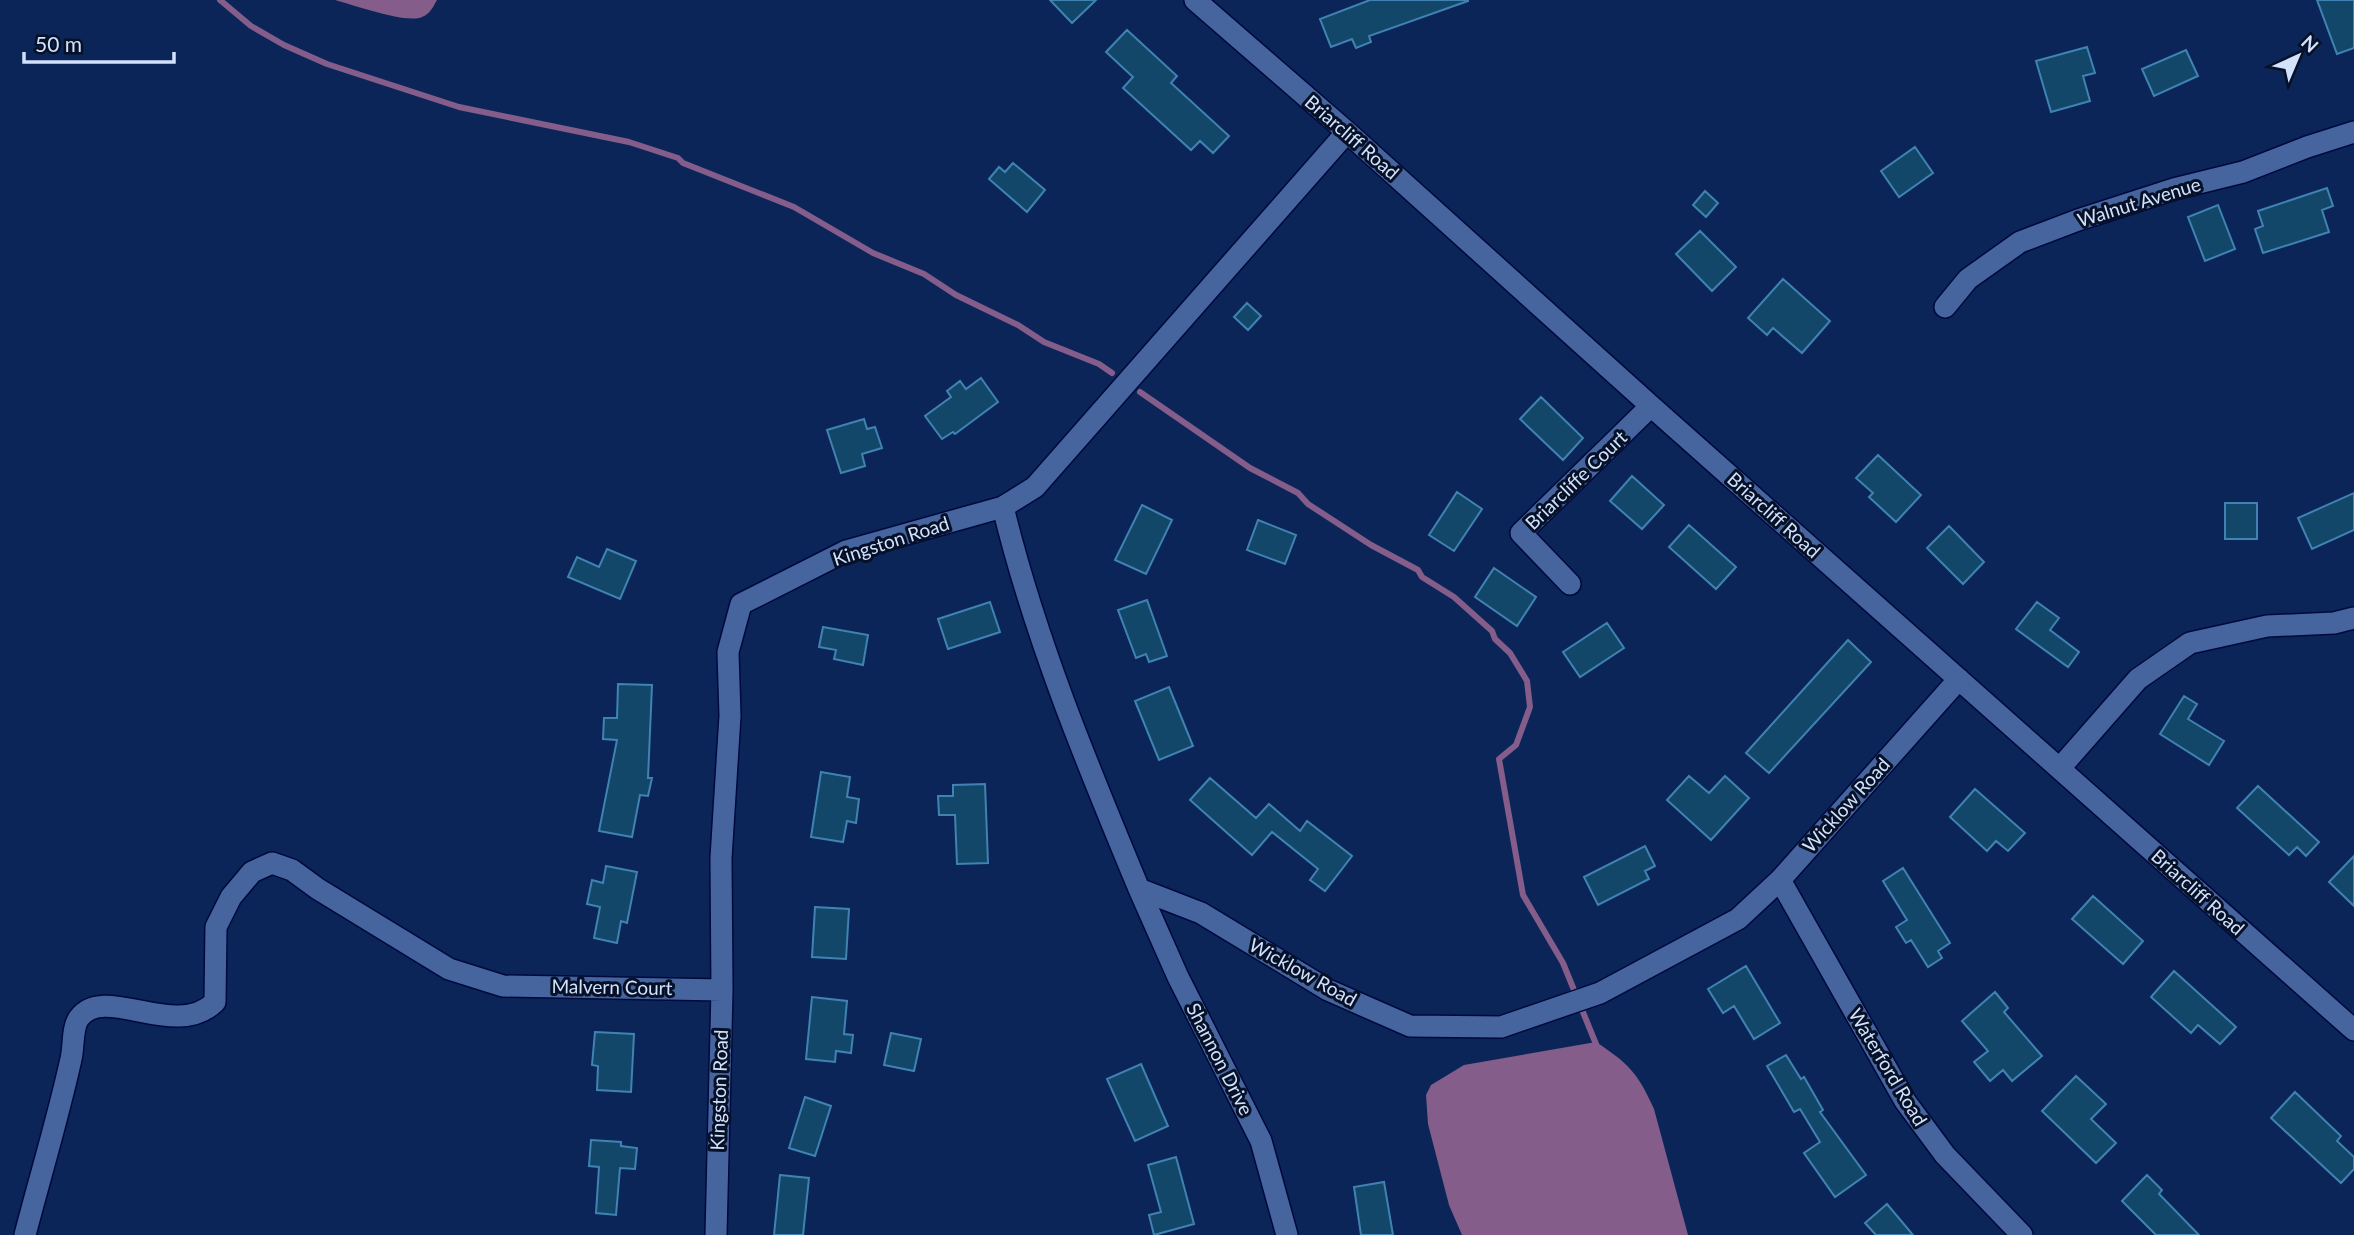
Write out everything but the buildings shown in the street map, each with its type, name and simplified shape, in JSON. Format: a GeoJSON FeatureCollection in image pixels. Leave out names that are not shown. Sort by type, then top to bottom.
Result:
{"type":"FeatureCollection","features":[{"type":"Feature","properties":{"kind":"street","name":"Briarcliff Road"},"geometry":{"type":"LineString","coordinates":[[1195,0],[1347,132],[1651,407],[2354,1030]]}},
{"type":"Feature","properties":{"kind":"street","name":"Kingston Road"},"geometry":{"type":"LineString","coordinates":[[716,1235],[722,990],[721,858],[730,716],[728,652],[741,604],[846,551],[1003,508],[1035,487],[1347,132]]}},
{"type":"Feature","properties":{"kind":"street","name":"Walnut Avenue"},"geometry":{"type":"LineString","coordinates":[[1945,307],[1968,279],[2020,242],[2174,189],[2243,172],[2354,132]]}},
{"type":"Feature","properties":{"kind":"street","name":"Briarcliffe Court"},"geometry":{"type":"LineString","coordinates":[[1570,584],[1521,533],[1651,407]]}},
{"type":"Feature","properties":{"kind":"street"},"geometry":{"type":"LineString","coordinates":[[1003,508],[1014,552],[1056,680],[1086,763],[1139,889]]}},
{"type":"Feature","properties":{"kind":"street"},"geometry":{"type":"LineString","coordinates":[[2060,768],[2138,679],[2190,643],[2267,626],[2334,623],[2354,618]]}},
{"type":"Feature","properties":{"kind":"street","name":"Wicklow Road"},"geometry":{"type":"LineString","coordinates":[[1139,889],[1201,913],[1328,990],[1410,1026],[1501,1027],[1600,993],[1738,919],[1780,880],[1959,679]]}},
{"type":"Feature","properties":{"kind":"street","name":"Malvern Court"},"geometry":{"type":"LineString","coordinates":[[25,1235],[72,1057],[77,1020],[84,1012],[94,1007],[114,1006],[163,1017],[206,1010],[215,1002],[216,994],[216,927],[231,897],[252,872],[272,863],[292,870],[318,889],[449,969],[503,986],[722,990]]}},
{"type":"Feature","properties":{"kind":"street","name":"Waterford Road"},"geometry":{"type":"LineString","coordinates":[[1780,880],[1905,1101],[1945,1155],[2022,1235]]}},
{"type":"Feature","properties":{"kind":"street","name":"Shannon Drive"},"geometry":{"type":"LineString","coordinates":[[1139,889],[1178,977],[1261,1141],[1287,1235]]}},
{"type":"Feature","properties":{"kind":"shaded area"},"geometry":{"type":"Polygon","coordinates":[[[335,0],[437,0],[431,10],[422,17],[404,18],[335,0]]]}},
{"type":"Feature","properties":{"kind":"shaded area"},"geometry":{"type":"Polygon","coordinates":[[[1596,1042],[1631,1070],[1654,1109],[1688,1235],[1462,1235],[1449,1205],[1428,1124],[1426,1095],[1431,1085],[1464,1065],[1596,1042]]]}},
{"type":"Feature","properties":{"kind":"waterway"},"geometry":{"type":"LineString","coordinates":[[220,0],[251,26],[284,45],[327,64],[459,107],[629,142],[678,158],[683,163],[794,207],[873,253],[924,274],[956,295],[1018,325],[1044,342],[1099,364],[1112,373]]}},
{"type":"Feature","properties":{"kind":"waterway"},"geometry":{"type":"LineString","coordinates":[[1140,392],[1250,468],[1298,493],[1308,504],[1371,545],[1418,570],[1422,577],[1454,597],[1492,631],[1495,639],[1510,653],[1527,681],[1530,707],[1516,745],[1499,759],[1523,895],[1563,963],[1598,1049]]}}]}
